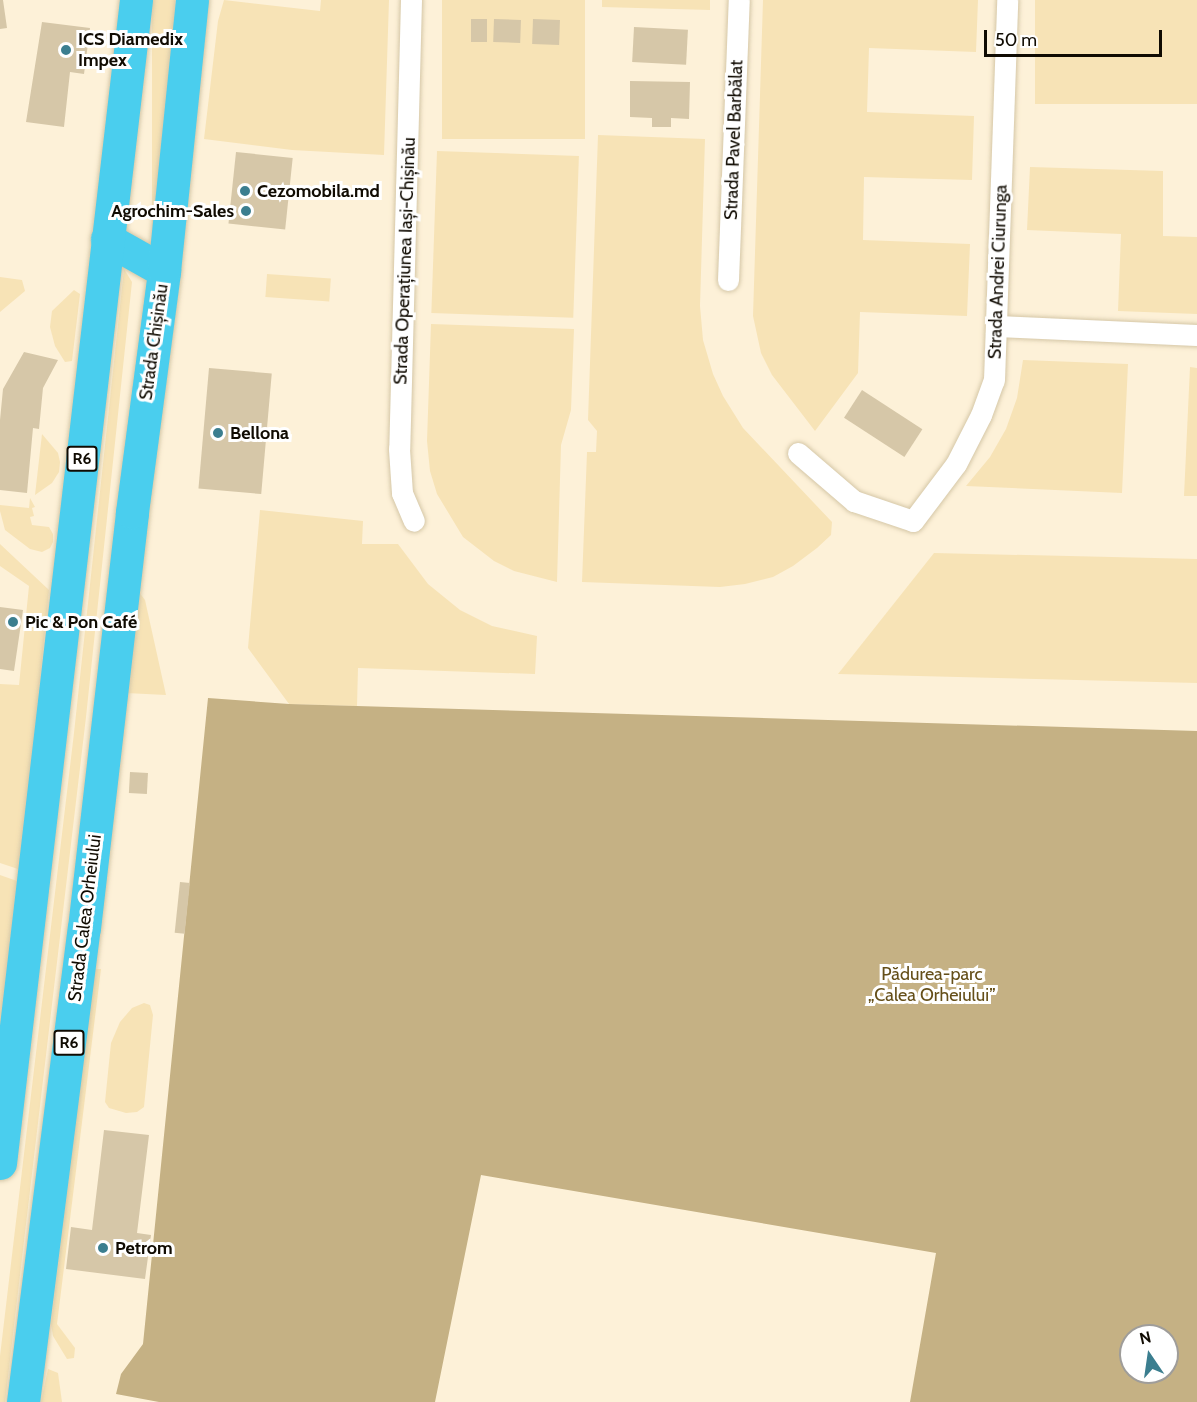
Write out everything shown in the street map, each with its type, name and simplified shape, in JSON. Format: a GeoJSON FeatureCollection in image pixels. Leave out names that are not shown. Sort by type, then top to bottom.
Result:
{"type":"FeatureCollection","features":[{"type":"Feature","properties":{"kind":"highway","name":"R6"},"geometry":{"type":"LineString","coordinates":[[0,1162],[136,0]]}},
{"type":"Feature","properties":{"kind":"highway","name":"Strada Chișinău"},"geometry":{"type":"LineString","coordinates":[[112,684],[164,271],[192,0]]}},
{"type":"Feature","properties":{"kind":"highway"},"geometry":{"type":"LineString","coordinates":[[107,239],[164,271]]}},
{"type":"Feature","properties":{"kind":"highway","name":"Strada Calea Orheiului"},"geometry":{"type":"LineString","coordinates":[[23,1402],[112,684]]}},
{"type":"Feature","properties":{"kind":"street","name":"Strada Operațiunea Iași-Chișinău"},"geometry":{"type":"LineString","coordinates":[[411,0],[399,449],[402,493],[414,521]]}},
{"type":"Feature","properties":{"kind":"street","name":"Strada Pavel Barbălat"},"geometry":{"type":"LineString","coordinates":[[728,280],[739,0]]}},
{"type":"Feature","properties":{"kind":"street","name":"Strada Andrei Ciurunga"},"geometry":{"type":"LineString","coordinates":[[798,453],[854,501],[914,521],[956,464],[981,415],[994,380],[1007,0]]}},
{"type":"Feature","properties":{"kind":"street"},"geometry":{"type":"LineString","coordinates":[[997,326],[1197,335]]}},
{"type":"Feature","properties":{"kind":"shaded area"},"geometry":{"type":"Polygon","coordinates":[[[152,0],[175,0],[175,227],[152,227],[152,0]]]}},
{"type":"Feature","properties":{"kind":"shaded area"},"geometry":{"type":"Polygon","coordinates":[[[224,0],[320,11],[321,0],[389,0],[384,155],[292,150],[204,139],[218,21],[224,0]]]}},
{"type":"Feature","properties":{"kind":"shaded area"},"geometry":{"type":"Polygon","coordinates":[[[442,0],[585,0],[585,139],[442,139],[442,0]]]}},
{"type":"Feature","properties":{"kind":"shaded area"},"geometry":{"type":"Polygon","coordinates":[[[602,0],[710,0],[710,10],[602,7],[602,0]]]}},
{"type":"Feature","properties":{"kind":"shaded area"},"geometry":{"type":"Polygon","coordinates":[[[763,0],[978,0],[976,52],[869,48],[867,112],[974,116],[972,180],[864,177],[863,240],[970,244],[967,316],[860,312],[858,373],[815,431],[772,375],[761,353],[753,316],[763,0]]]}},
{"type":"Feature","properties":{"kind":"shaded area"},"geometry":{"type":"Polygon","coordinates":[[[1035,0],[1197,0],[1197,104],[1035,104],[1035,0]]]}},
{"type":"Feature","properties":{"kind":"shaded area"},"geometry":{"type":"Polygon","coordinates":[[[598,135],[705,139],[700,306],[703,340],[713,374],[723,396],[743,428],[832,522],[831,535],[793,566],[773,577],[720,587],[582,582],[587,452],[596,452],[597,431],[588,420],[598,135]]]}},
{"type":"Feature","properties":{"kind":"shaded area"},"geometry":{"type":"Polygon","coordinates":[[[437,151],[579,156],[573,318],[431,313],[437,151]]]}},
{"type":"Feature","properties":{"kind":"shaded area"},"geometry":{"type":"Polygon","coordinates":[[[1030,167],[1163,171],[1163,236],[1197,237],[1197,314],[1118,311],[1121,234],[1027,230],[1030,167]]]}},
{"type":"Feature","properties":{"kind":"shaded area"},"geometry":{"type":"Polygon","coordinates":[[[124,269],[132,282],[86,717],[5,1402],[0,1402],[0,1356],[74,733],[124,269]]]}},
{"type":"Feature","properties":{"kind":"shaded area"},"geometry":{"type":"Polygon","coordinates":[[[267,274],[331,278],[329,301],[265,297],[267,274]]]}},
{"type":"Feature","properties":{"kind":"shaded area"},"geometry":{"type":"Polygon","coordinates":[[[0,277],[22,280],[25,291],[0,312],[0,277]]]}},
{"type":"Feature","properties":{"kind":"shaded area"},"geometry":{"type":"Polygon","coordinates":[[[74,290],[80,294],[72,361],[65,362],[55,346],[50,327],[52,311],[74,290]]]}},
{"type":"Feature","properties":{"kind":"shaded area"},"geometry":{"type":"Polygon","coordinates":[[[431,324],[574,329],[571,410],[561,445],[557,582],[514,571],[494,561],[463,537],[437,494],[430,471],[427,441],[431,324]]]}},
{"type":"Feature","properties":{"kind":"shaded area"},"geometry":{"type":"Polygon","coordinates":[[[1023,360],[1128,364],[1122,493],[966,486],[990,457],[1006,429],[1017,398],[1023,360]]]}},
{"type":"Feature","properties":{"kind":"shaded area"},"geometry":{"type":"Polygon","coordinates":[[[1190,367],[1197,368],[1197,496],[1184,496],[1190,367]]]}},
{"type":"Feature","properties":{"kind":"shaded area"},"geometry":{"type":"Polygon","coordinates":[[[42,434],[58,453],[59,472],[52,483],[35,495],[42,434]]]}},
{"type":"Feature","properties":{"kind":"shaded area"},"geometry":{"type":"Polygon","coordinates":[[[30,498],[35,507],[32,508],[34,516],[30,517],[32,525],[49,527],[53,534],[50,548],[42,552],[30,549],[5,530],[0,511],[0,505],[29,508],[30,498]]]}},
{"type":"Feature","properties":{"kind":"shaded area"},"geometry":{"type":"Polygon","coordinates":[[[260,510],[363,521],[362,544],[398,544],[428,584],[460,610],[492,626],[537,636],[535,674],[358,668],[357,706],[289,704],[248,648],[260,510]]]}},
{"type":"Feature","properties":{"kind":"shaded area"},"geometry":{"type":"Polygon","coordinates":[[[0,544],[49,590],[21,870],[0,863],[0,684],[19,685],[29,586],[0,566],[0,544]]]}},
{"type":"Feature","properties":{"kind":"shaded area"},"geometry":{"type":"Polygon","coordinates":[[[934,553],[1197,559],[1197,683],[838,674],[934,553]]]}},
{"type":"Feature","properties":{"kind":"shaded area"},"geometry":{"type":"Polygon","coordinates":[[[138,591],[145,600],[166,695],[126,693],[138,591]]]}},
{"type":"Feature","properties":{"kind":"shaded area"},"geometry":{"type":"Polygon","coordinates":[[[0,875],[17,881],[0,1027],[0,875]]]}},
{"type":"Feature","properties":{"kind":"shaded area"},"geometry":{"type":"Polygon","coordinates":[[[94,969],[101,969],[57,1324],[75,1348],[74,1358],[67,1359],[53,1336],[51,1324],[94,969]]]}},
{"type":"Feature","properties":{"kind":"shaded area"},"geometry":{"type":"Polygon","coordinates":[[[144,1003],[150,1005],[153,1015],[144,1107],[137,1112],[126,1113],[109,1108],[105,1102],[111,1043],[120,1022],[132,1008],[144,1003]]]}},
{"type":"Feature","properties":{"kind":"shaded area"},"geometry":{"type":"Polygon","coordinates":[[[48,1369],[58,1373],[62,1402],[41,1402],[48,1369]]]}},
{"type":"Feature","properties":{"kind":"green space","name":"Pădurea-parc „Calea Orheiului”"},"geometry":{"type":"Polygon","coordinates":[[[208,698],[289,704],[1197,731],[1197,1402],[910,1402],[936,1253],[481,1175],[435,1402],[159,1402],[116,1394],[121,1374],[143,1344],[208,698]]]}},
{"type":"Feature","properties":{"kind":"building"},"geometry":{"type":"Polygon","coordinates":[[[0,0],[3,0],[7,28],[0,29],[0,0]]]}},
{"type":"Feature","properties":{"kind":"building"},"geometry":{"type":"Polygon","coordinates":[[[471,19],[487,19],[487,42],[471,42],[471,19]]]}},
{"type":"Feature","properties":{"kind":"building"},"geometry":{"type":"Polygon","coordinates":[[[494,19],[521,20],[520,43],[493,42],[494,19]]]}},
{"type":"Feature","properties":{"kind":"building"},"geometry":{"type":"Polygon","coordinates":[[[533,19],[560,20],[559,45],[532,44],[533,19]]]}},
{"type":"Feature","properties":{"kind":"building"},"geometry":{"type":"Polygon","coordinates":[[[42,22],[90,28],[84,74],[70,72],[64,127],[26,122],[42,22]]]}},
{"type":"Feature","properties":{"kind":"building"},"geometry":{"type":"Polygon","coordinates":[[[634,27],[688,30],[686,65],[632,62],[634,27]]]}},
{"type":"Feature","properties":{"kind":"building"},"geometry":{"type":"Polygon","coordinates":[[[630,81],[690,82],[689,119],[671,118],[671,127],[652,127],[652,118],[630,117],[630,81]]]}},
{"type":"Feature","properties":{"kind":"building"},"geometry":{"type":"Polygon","coordinates":[[[236,152],[293,158],[285,230],[228,224],[236,152]]]}},
{"type":"Feature","properties":{"kind":"building"},"geometry":{"type":"Polygon","coordinates":[[[24,352],[58,360],[43,388],[39,429],[33,428],[27,493],[0,490],[0,420],[3,389],[24,352]]]}},
{"type":"Feature","properties":{"kind":"building"},"geometry":{"type":"Polygon","coordinates":[[[209,368],[272,373],[261,494],[198,489],[209,368]]]}},
{"type":"Feature","properties":{"kind":"building"},"geometry":{"type":"Polygon","coordinates":[[[862,390],[922,429],[904,457],[844,418],[862,390]]]}},
{"type":"Feature","properties":{"kind":"building"},"geometry":{"type":"Polygon","coordinates":[[[0,607],[23,610],[14,671],[0,669],[0,607]]]}},
{"type":"Feature","properties":{"kind":"building"},"geometry":{"type":"Polygon","coordinates":[[[130,772],[148,773],[147,794],[129,793],[130,772]]]}},
{"type":"Feature","properties":{"kind":"building"},"geometry":{"type":"Polygon","coordinates":[[[180,882],[190,883],[185,934],[175,933],[180,882]]]}},
{"type":"Feature","properties":{"kind":"building"},"geometry":{"type":"Polygon","coordinates":[[[104,1130],[149,1135],[137,1233],[151,1235],[145,1279],[66,1269],[71,1227],[92,1230],[104,1130]]]}},
{"type":"Feature","properties":{"kind":"place","name":"ICS Diamedix Impex"},"geometry":{"type":"Point","coordinates":[66,50]}},
{"type":"Feature","properties":{"kind":"place","name":"Cezomobila.md"},"geometry":{"type":"Point","coordinates":[245,191]}},
{"type":"Feature","properties":{"kind":"place","name":"Agrochim-Sales"},"geometry":{"type":"Point","coordinates":[246,211]}},
{"type":"Feature","properties":{"kind":"place","name":"Bellona"},"geometry":{"type":"Point","coordinates":[218,433]}},
{"type":"Feature","properties":{"kind":"place","name":"Pic & Pon Café"},"geometry":{"type":"Point","coordinates":[13,622]}},
{"type":"Feature","properties":{"kind":"place","name":"Petrom"},"geometry":{"type":"Point","coordinates":[103,1248]}}]}
